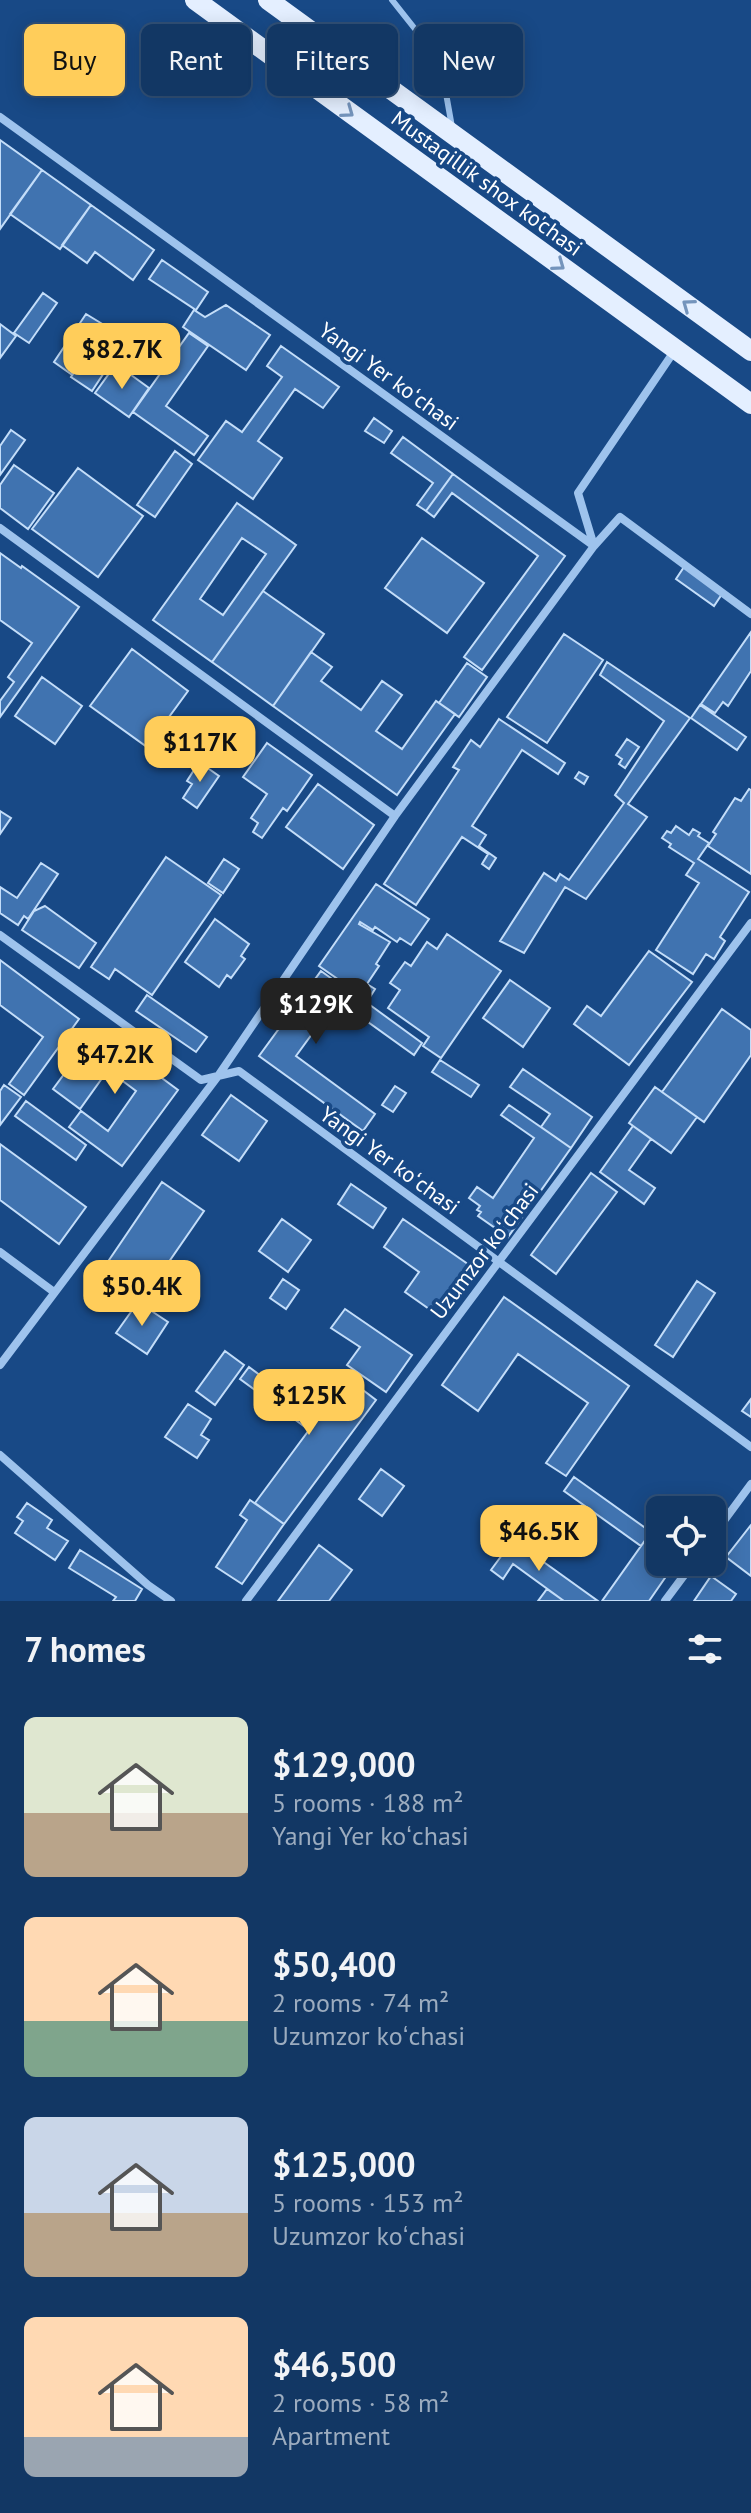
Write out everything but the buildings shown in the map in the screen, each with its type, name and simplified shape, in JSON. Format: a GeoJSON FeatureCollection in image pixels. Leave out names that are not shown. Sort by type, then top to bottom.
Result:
{"type":"FeatureCollection","features":[{"type":"Feature","properties":{"kind":"main road","name":"Mustaqillik shox ko'chasi"},"geometry":{"type":"LineString","coordinates":[[195,0],[751,404]]}},
{"type":"Feature","properties":{"kind":"main road","name":"Mustaqillik shox ko'chasi"},"geometry":{"type":"LineString","coordinates":[[268,0],[751,351]]}},
{"type":"Feature","properties":{"kind":"street","name":"Yangi Yer koʻchasi"},"geometry":{"type":"LineString","coordinates":[[0,117],[594,546]]}},
{"type":"Feature","properties":{"kind":"street"},"geometry":{"type":"LineString","coordinates":[[594,546],[578,493],[676,350]]}},
{"type":"Feature","properties":{"kind":"street"},"geometry":{"type":"LineString","coordinates":[[0,1365],[218,1076],[395,816],[594,546],[620,517],[751,614]]}},
{"type":"Feature","properties":{"kind":"street"},"geometry":{"type":"LineString","coordinates":[[0,528],[395,816]]}},
{"type":"Feature","properties":{"kind":"street","name":"Uzumzor koʻchasi"},"geometry":{"type":"LineString","coordinates":[[246,1601],[751,923]]}},
{"type":"Feature","properties":{"kind":"street","name":"Yangi Yer koʻchasi"},"geometry":{"type":"LineString","coordinates":[[0,935],[201,1080],[239,1071],[751,1447]]}},
{"type":"Feature","properties":{"kind":"street"},"geometry":{"type":"LineString","coordinates":[[0,1252],[54,1292]]}},
{"type":"Feature","properties":{"kind":"street"},"geometry":{"type":"LineString","coordinates":[[0,1455],[148,1585],[171,1601]]}},
{"type":"Feature","properties":{"kind":"street"},"geometry":{"type":"LineString","coordinates":[[726,1518],[751,1484]]}},
{"type":"Feature","properties":{"kind":"street"},"geometry":{"type":"LineString","coordinates":[[665,1601],[684,1576]]}},
{"type":"Feature","properties":{"kind":"lane"},"geometry":{"type":"LineString","coordinates":[[392,0],[419,34],[442,71],[453,134]]}}]}
